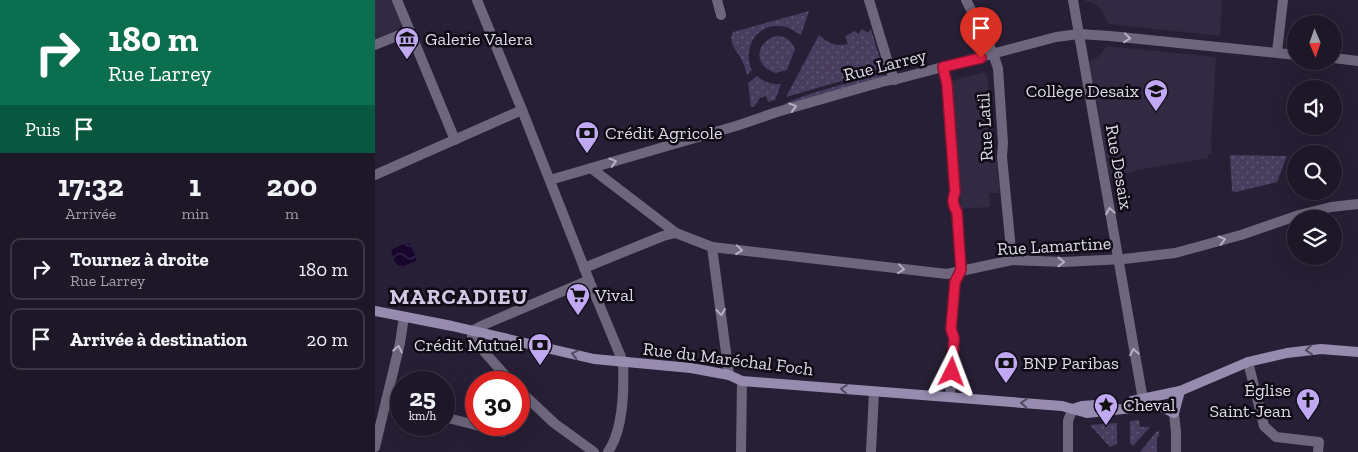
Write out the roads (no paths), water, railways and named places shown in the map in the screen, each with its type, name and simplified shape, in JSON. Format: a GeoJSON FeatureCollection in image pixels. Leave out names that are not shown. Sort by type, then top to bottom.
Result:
{"type":"FeatureCollection","features":[{"type":"Feature","properties":{"kind":"main road","name":"Rue du Maréchal Foch"},"geometry":{"type":"LineString","coordinates":[[375,311],[594,359],[691,368],[729,376],[741,381],[1062,406],[1087,413],[1158,405],[1174,413]]}},
{"type":"Feature","properties":{"kind":"main road","name":"Rue du Maréchal Foch"},"geometry":{"type":"LineString","coordinates":[[1072,410],[1082,406],[1143,400],[1180,391],[1248,362],[1287,353],[1321,349],[1358,352]]}},
{"type":"Feature","properties":{"kind":"main road"},"geometry":{"type":"LineString","coordinates":[[1174,413],[1180,391]]}},
{"type":"Feature","properties":{"kind":"street"},"geometry":{"type":"LineString","coordinates":[[397,0],[455,140]]}},
{"type":"Feature","properties":{"kind":"street"},"geometry":{"type":"LineString","coordinates":[[477,0],[623,362],[624,377],[619,424],[613,445],[608,452]]}},
{"type":"Feature","properties":{"kind":"street"},"geometry":{"type":"LineString","coordinates":[[717,0],[721,15]]}},
{"type":"Feature","properties":{"kind":"street"},"geometry":{"type":"LineString","coordinates":[[869,0],[895,80]]}},
{"type":"Feature","properties":{"kind":"street","name":"Rue Latil"},"geometry":{"type":"LineString","coordinates":[[966,0],[994,54],[998,68],[1003,143],[1002,157],[1012,260]]}},
{"type":"Feature","properties":{"kind":"street","name":"Rue Desaix"},"geometry":{"type":"LineString","coordinates":[[1073,0],[1143,400]]}},
{"type":"Feature","properties":{"kind":"street"},"geometry":{"type":"LineString","coordinates":[[1277,52],[1283,0]]}},
{"type":"Feature","properties":{"kind":"street"},"geometry":{"type":"LineString","coordinates":[[375,45],[409,31]]}},
{"type":"Feature","properties":{"kind":"street","name":"Rue Larrey"},"geometry":{"type":"LineString","coordinates":[[550,180],[786,109],[1055,37],[1079,34],[1110,36],[1287,54]]}},
{"type":"Feature","properties":{"kind":"street"},"geometry":{"type":"LineString","coordinates":[[1343,59],[1358,61]]}},
{"type":"Feature","properties":{"kind":"street"},"geometry":{"type":"LineString","coordinates":[[943,67],[947,84],[955,192],[953,197],[954,207],[957,212],[961,270],[955,282],[951,329],[954,338],[950,397]]}},
{"type":"Feature","properties":{"kind":"street"},"geometry":{"type":"LineString","coordinates":[[375,176],[522,110]]}},
{"type":"Feature","properties":{"kind":"street","name":"Rue Lamartine"},"geometry":{"type":"LineString","coordinates":[[591,168],[676,233],[712,246],[947,274],[1012,260],[1063,262],[1175,253],[1241,235],[1299,215],[1358,204]]}},
{"type":"Feature","properties":{"kind":"street"},"geometry":{"type":"LineString","coordinates":[[584,268],[663,236],[676,233]]}},
{"type":"Feature","properties":{"kind":"street"},"geometry":{"type":"LineString","coordinates":[[712,246],[729,376]]}},
{"type":"Feature","properties":{"kind":"street"},"geometry":{"type":"LineString","coordinates":[[501,371],[472,338],[472,331],[589,280]]}},
{"type":"Feature","properties":{"kind":"street"},"geometry":{"type":"LineString","coordinates":[[375,447],[400,343],[404,317]]}},
{"type":"Feature","properties":{"kind":"street"},"geometry":{"type":"LineString","coordinates":[[1248,362],[1264,426],[1276,437],[1319,442],[1318,452]]}},
{"type":"Feature","properties":{"kind":"street"},"geometry":{"type":"LineString","coordinates":[[741,381],[741,452]]}},
{"type":"Feature","properties":{"kind":"street"},"geometry":{"type":"LineString","coordinates":[[871,452],[874,392]]}},
{"type":"Feature","properties":{"kind":"street"},"geometry":{"type":"LineString","coordinates":[[530,400],[554,423],[594,452]]}},
{"type":"Feature","properties":{"kind":"street"},"geometry":{"type":"LineString","coordinates":[[386,401],[390,402]]}},
{"type":"Feature","properties":{"kind":"street"},"geometry":{"type":"LineString","coordinates":[[1068,452],[1068,420],[1072,410]]}},
{"type":"Feature","properties":{"kind":"street"},"geometry":{"type":"LineString","coordinates":[[1174,413],[1176,452]]}},
{"type":"Feature","properties":{"kind":"water"},"geometry":{"type":"Polygon","coordinates":[[[406,243],[410,244],[416,261],[400,268],[394,260],[391,250],[406,243]]]}},
{"type":"Feature","properties":{"kind":"place","name":"Galerie Valera"},"geometry":{"type":"Point","coordinates":[407,60]}},
{"type":"Feature","properties":{"kind":"place","name":"Collège Desaix"},"geometry":{"type":"Point","coordinates":[1156,112]}},
{"type":"Feature","properties":{"kind":"place","name":"Crédit Agricole"},"geometry":{"type":"Point","coordinates":[587,154]}},
{"type":"Feature","properties":{"kind":"place","name":"Vival"},"geometry":{"type":"Point","coordinates":[578,316]}},
{"type":"Feature","properties":{"kind":"place","name":"Crédit Mutuel"},"geometry":{"type":"Point","coordinates":[540,366]}},
{"type":"Feature","properties":{"kind":"place","name":"BNP Paribas"},"geometry":{"type":"Point","coordinates":[1006,384]}},
{"type":"Feature","properties":{"kind":"place","name":"Église Saint-Jean"},"geometry":{"type":"Point","coordinates":[1308,421]}},
{"type":"Feature","properties":{"kind":"place","name":"Cheval"},"geometry":{"type":"Point","coordinates":[1106,426]}},
{"type":"Feature","properties":{"kind":"district","name":"MARCADIEU"},"geometry":{"type":"Point","coordinates":[459,296]}}]}
